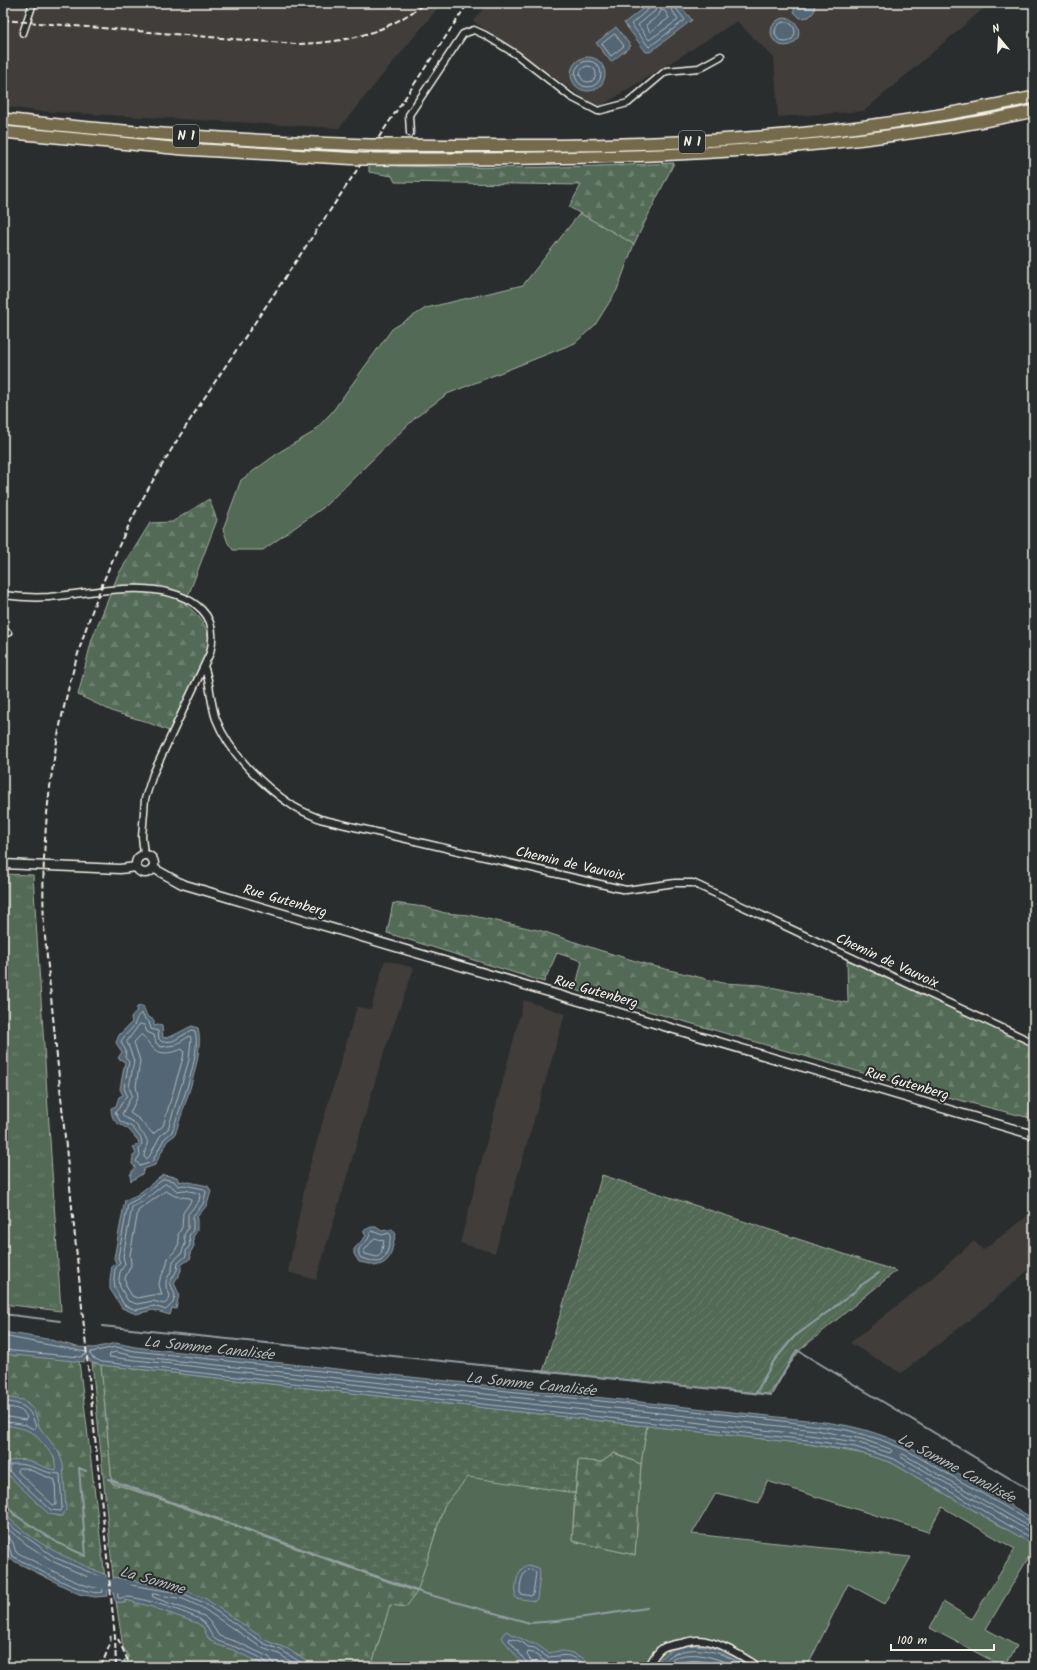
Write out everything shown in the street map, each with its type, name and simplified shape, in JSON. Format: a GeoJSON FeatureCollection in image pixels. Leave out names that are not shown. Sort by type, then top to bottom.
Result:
{"type":"FeatureCollection","features":[{"type":"Feature","properties":{"kind":"highway","name":"N 1"},"geometry":{"type":"LineString","coordinates":[[3,119],[177,135],[283,142],[370,145],[690,142],[838,130],[927,117],[1034,97]]}},
{"type":"Feature","properties":{"kind":"highway","name":"N 1"},"geometry":{"type":"LineString","coordinates":[[3,132],[182,149],[361,159],[560,158],[750,149],[867,138],[1034,111]]}},
{"type":"Feature","properties":{"kind":"highway"},"geometry":{"type":"LineString","coordinates":[[1009,116],[1020,120],[1034,119]]}},
{"type":"Feature","properties":{"kind":"street"},"geometry":{"type":"LineString","coordinates":[[23,33],[32,3]]}},
{"type":"Feature","properties":{"kind":"street"},"geometry":{"type":"LineString","coordinates":[[410,133],[409,115],[463,34],[474,30],[485,35],[516,55],[571,96],[598,110],[628,103],[666,71],[699,68],[721,56]]}},
{"type":"Feature","properties":{"kind":"street"},"geometry":{"type":"LineString","coordinates":[[3,596],[47,597],[146,589],[170,593],[190,600],[205,612],[212,628],[213,643],[204,666],[153,774],[145,799],[142,837],[144,854]]}},
{"type":"Feature","properties":{"kind":"street","name":"Chemin de Vauvoix"},"geometry":{"type":"LineString","coordinates":[[204,666],[209,680],[212,706],[217,721],[237,756],[275,793],[294,806],[320,819],[626,890],[675,883],[693,883],[1034,1043]]}},
{"type":"Feature","properties":{"kind":"street"},"geometry":{"type":"LineString","coordinates":[[144,854],[153,858],[154,863],[153,868],[146,874],[140,872],[136,867],[137,859],[144,854]]}},
{"type":"Feature","properties":{"kind":"street"},"geometry":{"type":"LineString","coordinates":[[3,864],[120,869],[136,867]]}},
{"type":"Feature","properties":{"kind":"street","name":"Rue Gutenberg"},"geometry":{"type":"LineString","coordinates":[[153,868],[182,884],[1034,1135]]}},
{"type":"Feature","properties":{"kind":"street"},"geometry":{"type":"LineString","coordinates":[[650,1664],[656,1653],[664,1645],[697,1640],[718,1645],[744,1657],[759,1667]]}},
{"type":"Feature","properties":{"kind":"shaded area"},"geometry":{"type":"Polygon","coordinates":[[[3,3],[442,3],[339,128],[36,111],[3,106],[3,3]]]}},
{"type":"Feature","properties":{"kind":"shaded area"},"geometry":{"type":"Polygon","coordinates":[[[488,3],[990,3],[864,111],[778,117],[774,58],[737,21],[598,108],[473,21],[488,3]]]}},
{"type":"Feature","properties":{"kind":"shaded area"},"geometry":{"type":"Polygon","coordinates":[[[385,960],[414,968],[383,1055],[316,1280],[288,1272],[307,1175],[357,1007],[371,1009],[385,960]]]}},
{"type":"Feature","properties":{"kind":"shaded area"},"geometry":{"type":"Polygon","coordinates":[[[524,1000],[565,1014],[495,1253],[460,1243],[524,1000]]]}},
{"type":"Feature","properties":{"kind":"shaded area"},"geometry":{"type":"Polygon","coordinates":[[[1034,1211],[1034,1265],[981,1311],[901,1373],[850,1343],[927,1282],[974,1241],[983,1250],[1034,1211]]]}},
{"type":"Feature","properties":{"kind":"green space"},"geometry":{"type":"Polygon","coordinates":[[[674,163],[634,244],[569,207],[581,185],[395,182],[392,176],[369,172],[369,165],[522,167],[674,163]]]}},
{"type":"Feature","properties":{"kind":"green space"},"geometry":{"type":"Polygon","coordinates":[[[580,213],[634,244],[617,290],[595,325],[575,343],[447,394],[415,418],[324,507],[263,550],[233,550],[228,543],[223,529],[241,480],[281,451],[312,433],[332,412],[392,329],[426,308],[523,285],[580,213]]]}},
{"type":"Feature","properties":{"kind":"green space"},"geometry":{"type":"Polygon","coordinates":[[[209,499],[217,520],[185,604],[203,623],[209,639],[208,646],[200,670],[169,731],[144,721],[114,712],[78,695],[92,639],[118,575],[150,523],[172,522],[209,499]]]}},
{"type":"Feature","properties":{"kind":"green space"},"geometry":{"type":"Polygon","coordinates":[[[3,874],[33,875],[61,1311],[3,1304],[3,874]]]}},
{"type":"Feature","properties":{"kind":"green space"},"geometry":{"type":"Polygon","coordinates":[[[393,903],[425,907],[445,913],[469,915],[542,931],[649,965],[723,983],[761,985],[848,1003],[847,960],[1034,1046],[1034,1119],[943,1096],[575,990],[582,961],[557,953],[544,982],[387,933],[393,903]]]}},
{"type":"Feature","properties":{"kind":"green space"},"geometry":{"type":"Polygon","coordinates":[[[602,1175],[896,1271],[800,1350],[769,1394],[543,1372],[602,1175]]]}},
{"type":"Feature","properties":{"kind":"green space"},"geometry":{"type":"Polygon","coordinates":[[[3,1353],[79,1361],[105,1578],[57,1560],[3,1514],[3,1353]]]}},
{"type":"Feature","properties":{"kind":"green space"},"geometry":{"type":"Polygon","coordinates":[[[92,1362],[101,1365],[112,1483],[417,1592],[406,1607],[390,1605],[371,1667],[308,1667],[125,1580],[113,1577],[92,1362]]]}},
{"type":"Feature","properties":{"kind":"green space"},"geometry":{"type":"Polygon","coordinates":[[[101,1365],[647,1426],[641,1464],[614,1453],[602,1462],[578,1460],[575,1493],[468,1477],[444,1506],[417,1592],[112,1483],[101,1365]]]}},
{"type":"Feature","properties":{"kind":"green space"},"geometry":{"type":"Polygon","coordinates":[[[647,1426],[808,1444],[865,1454],[892,1463],[1034,1545],[1034,1548],[986,1629],[1017,1646],[1004,1667],[930,1628],[943,1602],[972,1619],[1015,1549],[942,1507],[928,1532],[767,1481],[759,1503],[716,1493],[692,1534],[911,1557],[885,1604],[848,1584],[807,1667],[371,1667],[390,1605],[417,1592],[444,1506],[468,1476],[575,1493],[572,1541],[635,1555],[641,1464],[647,1426]]]}},
{"type":"Feature","properties":{"kind":"green space"},"geometry":{"type":"Polygon","coordinates":[[[614,1453],[641,1464],[635,1555],[572,1541],[578,1459],[602,1462],[614,1453]]]}},
{"type":"Feature","properties":{"kind":"green space"},"geometry":{"type":"Polygon","coordinates":[[[137,1597],[200,1621],[271,1667],[124,1667],[124,1660],[129,1658],[123,1647],[116,1602],[125,1603],[125,1600],[137,1597]]]}},
{"type":"Feature","properties":{"kind":"water"},"geometry":{"type":"Polygon","coordinates":[[[650,3],[678,3],[692,20],[650,52],[646,52],[624,23],[650,3]]]}},
{"type":"Feature","properties":{"kind":"water"},"geometry":{"type":"Polygon","coordinates":[[[794,3],[815,3],[814,12],[809,17],[800,18],[794,12],[794,3]]]}},
{"type":"Feature","properties":{"kind":"water"},"geometry":{"type":"Polygon","coordinates":[[[785,18],[791,19],[795,22],[798,26],[798,38],[795,42],[791,45],[785,46],[779,45],[775,42],[772,38],[771,32],[772,26],[775,22],[779,19],[785,18]]]}},
{"type":"Feature","properties":{"kind":"water"},"geometry":{"type":"Polygon","coordinates":[[[616,27],[631,46],[611,62],[596,43],[616,27]]]}},
{"type":"Feature","properties":{"kind":"water"},"geometry":{"type":"Polygon","coordinates":[[[591,57],[598,59],[603,64],[605,74],[603,84],[598,89],[585,91],[578,89],[573,84],[571,71],[573,64],[578,59],[591,57]]]}},
{"type":"Feature","properties":{"kind":"water"},"geometry":{"type":"Polygon","coordinates":[[[143,1006],[147,1016],[154,1020],[154,1026],[162,1026],[163,1038],[174,1035],[192,1026],[198,1028],[199,1039],[196,1066],[175,1135],[167,1141],[155,1165],[144,1169],[142,1174],[131,1181],[130,1175],[135,1167],[132,1164],[133,1156],[136,1154],[133,1147],[139,1144],[138,1140],[127,1128],[115,1121],[111,1108],[116,1106],[119,1097],[123,1095],[120,1089],[125,1062],[118,1058],[122,1052],[116,1043],[119,1035],[132,1022],[131,1018],[136,1012],[137,1007],[143,1006]]]}},
{"type":"Feature","properties":{"kind":"water"},"geometry":{"type":"Polygon","coordinates":[[[163,1175],[177,1177],[179,1182],[184,1181],[208,1186],[211,1191],[207,1205],[197,1217],[197,1231],[193,1237],[194,1246],[190,1253],[191,1258],[181,1265],[181,1271],[174,1283],[179,1294],[176,1309],[172,1308],[170,1315],[153,1310],[136,1314],[122,1308],[110,1289],[112,1266],[116,1263],[114,1258],[125,1200],[137,1195],[163,1175]]]}},
{"type":"Feature","properties":{"kind":"water"},"geometry":{"type":"Polygon","coordinates":[[[371,1227],[376,1227],[382,1231],[392,1229],[396,1234],[392,1251],[388,1259],[385,1262],[375,1266],[359,1262],[354,1254],[354,1249],[366,1236],[363,1231],[371,1227]]]}},
{"type":"Feature","properties":{"kind":"water"},"geometry":{"type":"Polygon","coordinates":[[[3,1332],[47,1339],[77,1347],[94,1348],[116,1343],[135,1347],[817,1421],[853,1427],[887,1437],[931,1457],[1034,1519],[1034,1545],[892,1463],[854,1451],[808,1444],[101,1365],[90,1362],[89,1359],[84,1360],[84,1362],[3,1354],[3,1332]]]}},
{"type":"Feature","properties":{"kind":"water"},"geometry":{"type":"Polygon","coordinates":[[[3,1397],[23,1400],[34,1410],[40,1428],[58,1451],[63,1464],[66,1510],[61,1516],[49,1514],[5,1472],[5,1463],[19,1459],[56,1470],[54,1457],[35,1434],[24,1429],[3,1424],[3,1397]]]}},
{"type":"Feature","properties":{"kind":"water"},"geometry":{"type":"Polygon","coordinates":[[[3,1512],[38,1542],[64,1556],[106,1575],[108,1596],[95,1597],[79,1594],[8,1558],[3,1542],[3,1512]]]}},
{"type":"Feature","properties":{"kind":"water"},"geometry":{"type":"Polygon","coordinates":[[[528,1565],[539,1568],[540,1574],[537,1599],[535,1601],[515,1598],[518,1574],[528,1565]]]}},
{"type":"Feature","properties":{"kind":"water"},"geometry":{"type":"Polygon","coordinates":[[[113,1577],[185,1590],[206,1599],[267,1641],[288,1649],[316,1667],[268,1667],[233,1650],[215,1644],[208,1638],[203,1627],[197,1623],[149,1606],[125,1600],[125,1603],[116,1602],[114,1598],[113,1577]]]}},
{"type":"Feature","properties":{"kind":"water"},"geometry":{"type":"Polygon","coordinates":[[[506,1631],[530,1643],[536,1644],[549,1653],[565,1651],[574,1654],[588,1661],[588,1667],[525,1667],[501,1637],[506,1631]]]}},
{"type":"Feature","properties":{"kind":"water"},"geometry":{"type":"Polygon","coordinates":[[[695,1645],[711,1647],[725,1652],[739,1658],[752,1667],[655,1667],[671,1650],[695,1645]]]}},
{"type":"Feature","properties":{"kind":"waterway"},"geometry":{"type":"LineString","coordinates":[[756,1393],[773,1362],[794,1337],[879,1273]]}},
{"type":"Feature","properties":{"kind":"waterway"},"geometry":{"type":"LineString","coordinates":[[3,1314],[60,1321]]}},
{"type":"Feature","properties":{"kind":"waterway","name":"La Somme Canalisée"},"geometry":{"type":"LineString","coordinates":[[102,1326],[771,1395],[797,1350],[1034,1493]]}},
{"type":"Feature","properties":{"kind":"waterway"},"geometry":{"type":"LineString","coordinates":[[3,1501],[15,1515],[58,1543],[86,1556],[79,1468],[86,1471]]}},
{"type":"Feature","properties":{"kind":"waterway"},"geometry":{"type":"LineString","coordinates":[[108,1479],[423,1593],[530,1623],[557,1621],[647,1608]]}},
{"type":"Feature","properties":{"kind":"waterway","name":"La Somme"},"geometry":{"type":"LineString","coordinates":[[92,1580],[128,1590]]}},
{"type":"Feature","properties":{"kind":"railway"},"geometry":{"type":"LineString","coordinates":[[3,20],[295,44],[331,42],[364,35],[395,22],[410,14],[425,3]]}},
{"type":"Feature","properties":{"kind":"railway"},"geometry":{"type":"LineString","coordinates":[[116,1667],[115,1637],[44,927],[44,870],[47,814],[54,758],[65,702],[80,648],[98,594],[121,542],[147,491],[178,438],[468,3]]}},
{"type":"Feature","properties":{"kind":"railway"},"geometry":{"type":"LineString","coordinates":[[101,1667],[110,1644],[111,1635]]}},
{"type":"Feature","properties":{"kind":"railway"},"geometry":{"type":"LineString","coordinates":[[118,1639],[131,1667]]}}]}
